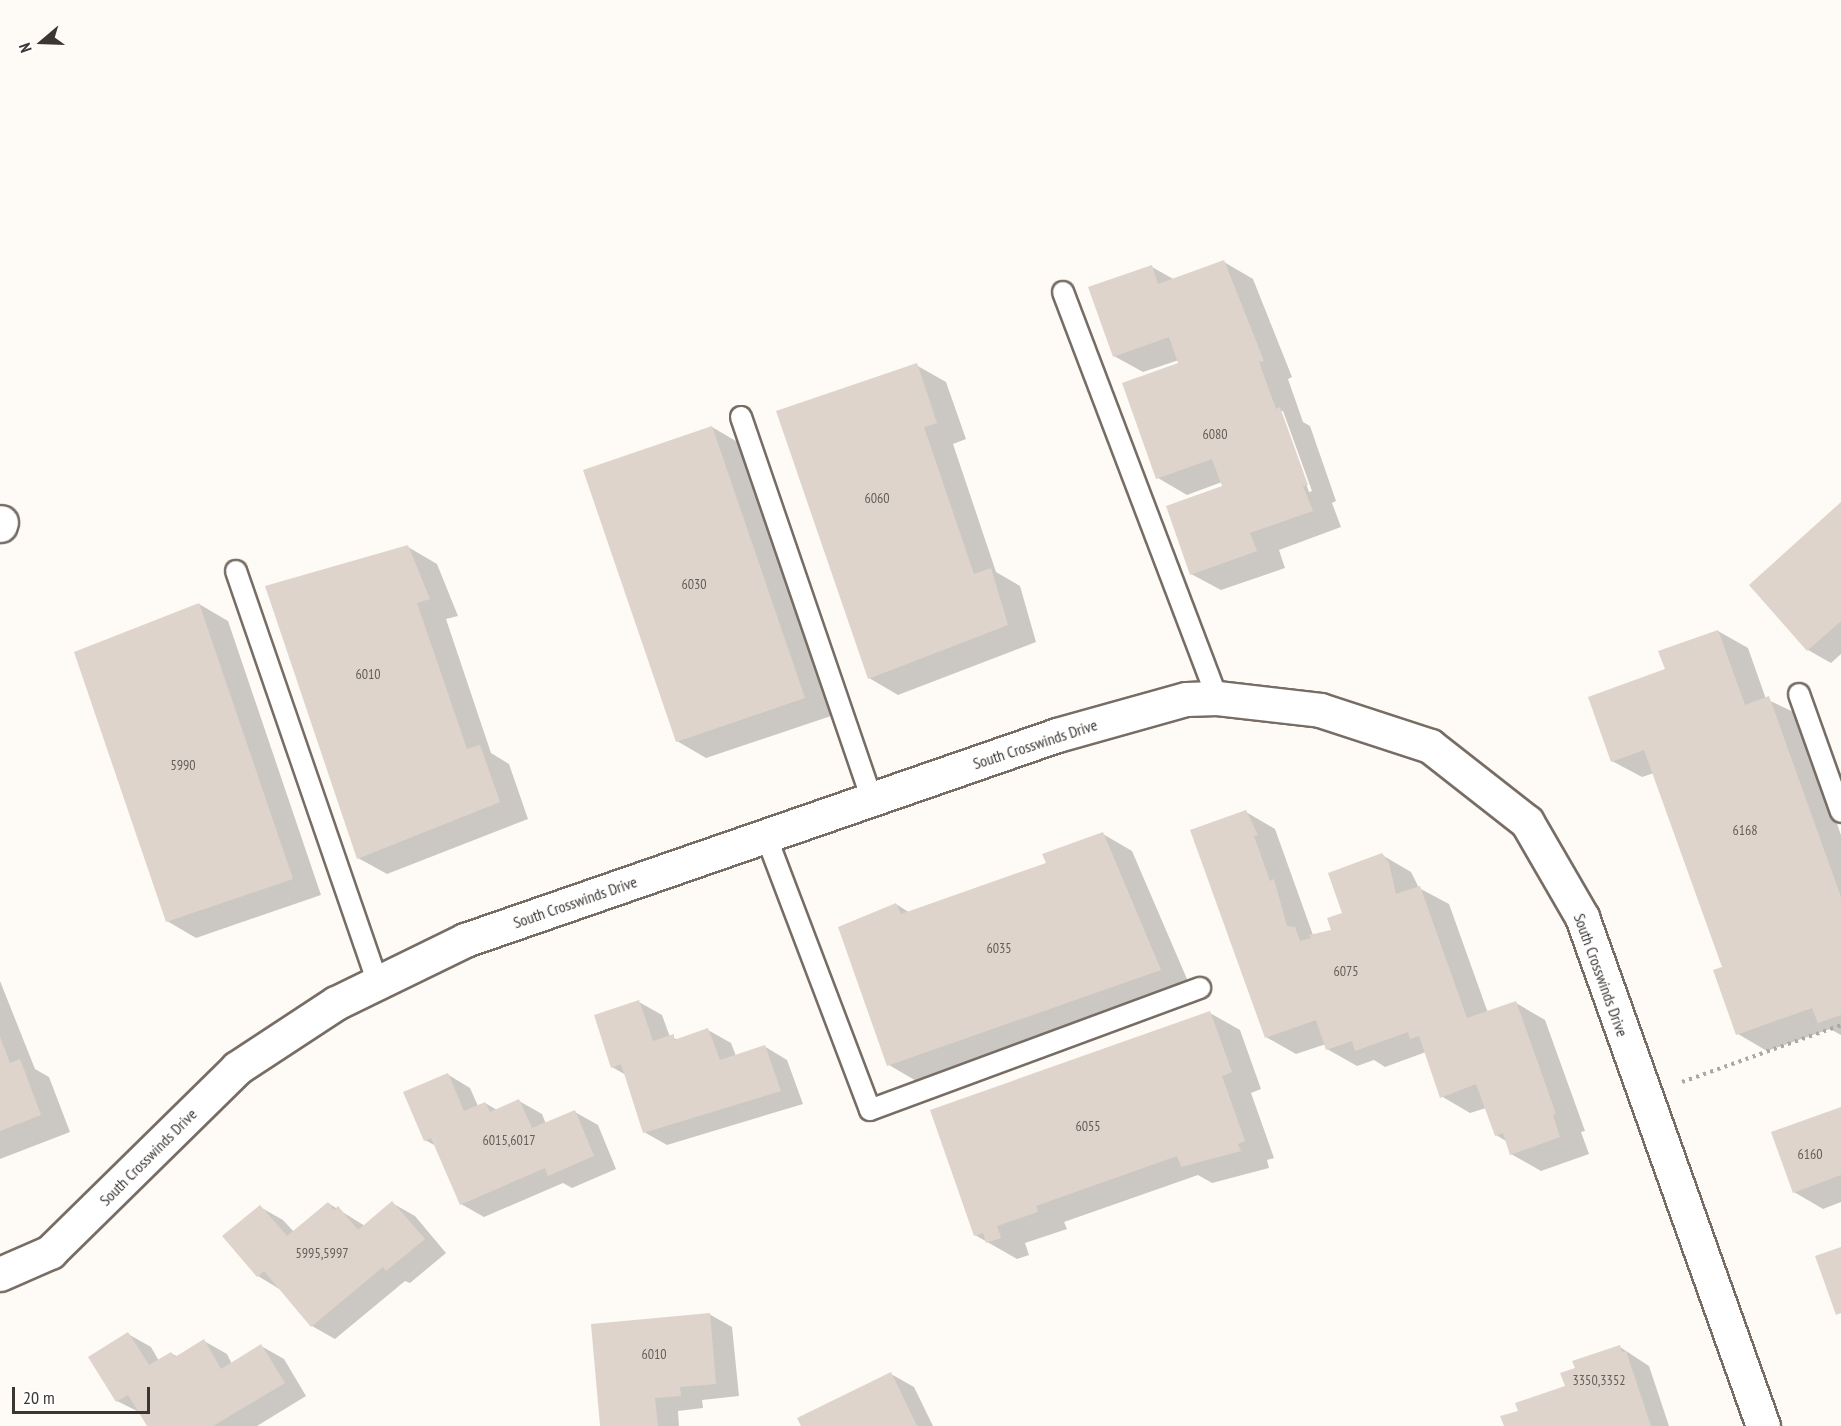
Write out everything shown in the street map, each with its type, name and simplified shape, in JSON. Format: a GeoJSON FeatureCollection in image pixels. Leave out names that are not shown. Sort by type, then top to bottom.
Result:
{"type":"FeatureCollection","features":[{"type":"Feature","properties":{"kind":"street","name":"South Crosswinds Drive"},"geometry":{"type":"LineString","coordinates":[[0,1274],[50,1252],[237,1068],[336,1003],[465,940],[1057,735],[1186,699],[1217,698],[1320,710],[1430,746],[1527,822],[1582,917],[1763,1426]]}},
{"type":"Feature","properties":{"kind":"lane"},"geometry":{"type":"LineString","coordinates":[[1064,292],[1217,698]]}},
{"type":"Feature","properties":{"kind":"lane"},"geometry":{"type":"LineString","coordinates":[[741,417],[872,799]]}},
{"type":"Feature","properties":{"kind":"lane"},"geometry":{"type":"LineString","coordinates":[[236,571],[378,983]]}},
{"type":"Feature","properties":{"kind":"lane"},"geometry":{"type":"LineString","coordinates":[[1799,694],[1841,812]]}},
{"type":"Feature","properties":{"kind":"lane"},"geometry":{"type":"LineString","coordinates":[[766,836],[870,1110],[1200,988]]}},
{"type":"Feature","properties":{"kind":"path"},"geometry":{"type":"LineString","coordinates":[[1645,1095],[1841,1025]]}},
{"type":"Feature","properties":{"kind":"building"},"geometry":{"type":"Polygon","coordinates":[[[1224,260],[1264,361],[1259,362],[1276,409],[1280,407],[1308,485],[1303,486],[1313,511],[1250,533],[1257,551],[1190,575],[1166,506],[1222,486],[1212,459],[1156,479],[1122,383],[1178,363],[1169,337],[1113,357],[1088,287],[1152,265],[1158,284],[1224,260]]]}},
{"type":"Feature","properties":{"kind":"building"},"geometry":{"type":"Polygon","coordinates":[[[917,363],[937,423],[924,427],[974,574],[991,568],[1008,625],[868,679],[776,411],[917,363]]]}},
{"type":"Feature","properties":{"kind":"building"},"geometry":{"type":"Polygon","coordinates":[[[712,426],[805,698],[676,742],[583,470],[712,426]]]}},
{"type":"Feature","properties":{"kind":"building"},"geometry":{"type":"Polygon","coordinates":[[[1841,502],[1841,621],[1807,651],[1749,585],[1841,502]]]}},
{"type":"Feature","properties":{"kind":"building"},"geometry":{"type":"Polygon","coordinates":[[[408,545],[430,599],[417,603],[467,749],[480,745],[500,802],[357,859],[265,586],[408,545]]]}},
{"type":"Feature","properties":{"kind":"building"},"geometry":{"type":"Polygon","coordinates":[[[199,603],[293,879],[166,922],[74,652],[199,603]]]}},
{"type":"Feature","properties":{"kind":"building"},"geometry":{"type":"Polygon","coordinates":[[[1718,630],[1745,705],[1769,696],[1841,897],[1841,1015],[1818,1023],[1812,1008],[1736,1035],[1713,970],[1722,967],[1644,750],[1611,762],[1588,697],[1665,669],[1658,651],[1718,630]]]}},
{"type":"Feature","properties":{"kind":"building"},"geometry":{"type":"Polygon","coordinates":[[[1246,810],[1258,835],[1254,836],[1270,881],[1274,879],[1287,926],[1295,927],[1300,941],[1311,938],[1309,935],[1331,930],[1327,918],[1342,913],[1328,873],[1382,853],[1389,863],[1396,894],[1420,886],[1467,1018],[1516,1001],[1556,1114],[1553,1115],[1560,1137],[1510,1155],[1503,1133],[1495,1136],[1476,1084],[1440,1098],[1419,1036],[1410,1039],[1408,1032],[1355,1051],[1352,1041],[1326,1050],[1316,1020],[1265,1038],[1190,830],[1246,810]]]}},
{"type":"Feature","properties":{"kind":"building"},"geometry":{"type":"Polygon","coordinates":[[[1103,832],[1161,970],[887,1066],[838,927],[896,903],[901,914],[1046,863],[1042,854],[1103,832]]]}},
{"type":"Feature","properties":{"kind":"building"},"geometry":{"type":"Polygon","coordinates":[[[639,1000],[653,1041],[674,1034],[674,1040],[708,1028],[720,1060],[765,1045],[781,1091],[643,1133],[621,1064],[611,1068],[594,1015],[639,1000]]]}},
{"type":"Feature","properties":{"kind":"building"},"geometry":{"type":"Polygon","coordinates":[[[1210,1011],[1232,1072],[1222,1076],[1245,1141],[1238,1144],[1241,1151],[1181,1167],[1177,1156],[1036,1206],[1038,1212],[997,1226],[1001,1238],[986,1243],[983,1233],[974,1236],[930,1110],[1210,1011]]]}},
{"type":"Feature","properties":{"kind":"building"},"geometry":{"type":"Polygon","coordinates":[[[0,1037],[10,1063],[20,1059],[41,1115],[0,1131],[0,1037]]]}},
{"type":"Feature","properties":{"kind":"building"},"geometry":{"type":"Polygon","coordinates":[[[448,1073],[464,1111],[485,1102],[490,1112],[519,1099],[532,1128],[575,1110],[594,1156],[548,1176],[545,1168],[460,1205],[431,1138],[424,1141],[403,1092],[448,1073]]]}},
{"type":"Feature","properties":{"kind":"building"},"geometry":{"type":"Polygon","coordinates":[[[1841,1107],[1841,1175],[1793,1193],[1771,1132],[1841,1107]]]}},
{"type":"Feature","properties":{"kind":"building"},"geometry":{"type":"Polygon","coordinates":[[[392,1201],[425,1239],[386,1271],[383,1267],[311,1327],[264,1271],[257,1277],[222,1236],[260,1205],[287,1236],[328,1202],[334,1210],[338,1206],[358,1230],[392,1201]]]}},
{"type":"Feature","properties":{"kind":"building"},"geometry":{"type":"Polygon","coordinates":[[[1841,1247],[1841,1313],[1836,1315],[1815,1256],[1841,1247]]]}},
{"type":"Feature","properties":{"kind":"building"},"geometry":{"type":"Polygon","coordinates":[[[710,1313],[716,1384],[680,1387],[681,1396],[655,1398],[658,1426],[600,1426],[591,1324],[710,1313]]]}},
{"type":"Feature","properties":{"kind":"building"},"geometry":{"type":"Polygon","coordinates":[[[128,1332],[149,1365],[171,1352],[175,1357],[204,1339],[221,1369],[261,1344],[285,1383],[213,1426],[147,1426],[128,1395],[116,1402],[88,1357],[128,1332]]]}},
{"type":"Feature","properties":{"kind":"building"},"geometry":{"type":"Polygon","coordinates":[[[1620,1345],[1622,1352],[1626,1351],[1651,1426],[1504,1426],[1500,1416],[1518,1411],[1515,1403],[1565,1386],[1560,1373],[1575,1368],[1572,1361],[1620,1345]]]}},
{"type":"Feature","properties":{"kind":"building"},"geometry":{"type":"Polygon","coordinates":[[[891,1372],[917,1426],[801,1426],[797,1418],[891,1372]]]}}]}
